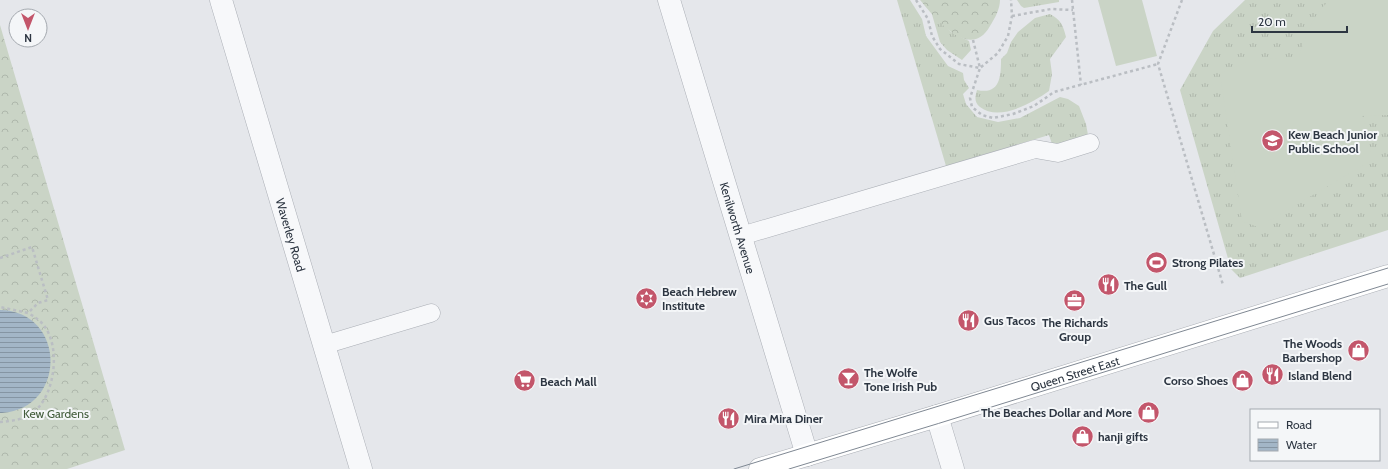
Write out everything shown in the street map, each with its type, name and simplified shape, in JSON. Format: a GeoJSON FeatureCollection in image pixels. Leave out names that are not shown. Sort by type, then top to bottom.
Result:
{"type":"FeatureCollection","features":[{"type":"Feature","properties":{"kind":"main road","name":"Queen Street East"},"geometry":{"type":"LineString","coordinates":[[760,469],[937,416],[1388,276]]}},
{"type":"Feature","properties":{"kind":"street","name":"Waverley Road"},"geometry":{"type":"LineString","coordinates":[[221,0],[361,469]]}},
{"type":"Feature","properties":{"kind":"street","name":"Kenilworth Avenue"},"geometry":{"type":"LineString","coordinates":[[669,0],[807,455]]}},
{"type":"Feature","properties":{"kind":"street"},"geometry":{"type":"LineString","coordinates":[[937,416],[953,469]]}},
{"type":"Feature","properties":{"kind":"lane"},"geometry":{"type":"LineString","coordinates":[[741,236],[1035,149],[1058,153],[1090,143]]}},
{"type":"Feature","properties":{"kind":"lane"},"geometry":{"type":"LineString","coordinates":[[324,345],[431,313]]}},
{"type":"Feature","properties":{"kind":"path"},"geometry":{"type":"LineString","coordinates":[[916,0],[928,19],[932,36],[940,49],[959,64],[980,68]]}},
{"type":"Feature","properties":{"kind":"path"},"geometry":{"type":"LineString","coordinates":[[1010,0],[1012,16],[1008,36],[998,53],[980,68],[970,98],[972,107],[982,115],[993,118],[1013,114],[1034,106],[1054,92],[1158,64]]}},
{"type":"Feature","properties":{"kind":"path"},"geometry":{"type":"LineString","coordinates":[[1072,0],[1081,85]]}},
{"type":"Feature","properties":{"kind":"path"},"geometry":{"type":"LineString","coordinates":[[1182,0],[1158,64],[1223,285]]}},
{"type":"Feature","properties":{"kind":"path"},"geometry":{"type":"LineString","coordinates":[[1012,16],[1051,9],[1073,10]]}},
{"type":"Feature","properties":{"kind":"path"},"geometry":{"type":"LineString","coordinates":[[973,40],[980,68]]}},
{"type":"Feature","properties":{"kind":"path"},"geometry":{"type":"LineString","coordinates":[[0,258],[32,247],[48,300],[38,303],[28,313]]}},
{"type":"Feature","properties":{"kind":"path"},"geometry":{"type":"LineString","coordinates":[[0,307],[28,313],[36,318],[45,328],[51,340],[54,360],[52,381],[47,396],[36,410],[17,421],[0,422]]}},
{"type":"Feature","properties":{"kind":"green space"},"geometry":{"type":"Polygon","coordinates":[[[897,0],[910,0],[922,19],[926,36],[948,66],[963,73],[964,80],[969,88],[963,94],[966,104],[977,117],[998,122],[1020,118],[1060,97],[1068,99],[1079,106],[1086,124],[1088,135],[1053,147],[1049,135],[946,166],[897,0]]]}},
{"type":"Feature","properties":{"kind":"green space"},"geometry":{"type":"Polygon","coordinates":[[[920,0],[1000,0],[1000,3],[990,26],[982,36],[973,40],[963,38],[943,26],[920,0]]]}},
{"type":"Feature","properties":{"kind":"green space"},"geometry":{"type":"Polygon","coordinates":[[[1017,0],[1059,0],[1059,2],[1024,8],[1017,0]]]}},
{"type":"Feature","properties":{"kind":"green space"},"geometry":{"type":"Polygon","coordinates":[[[1098,0],[1142,0],[1157,56],[1116,66],[1098,0]]]}},
{"type":"Feature","properties":{"kind":"green space"},"geometry":{"type":"Polygon","coordinates":[[[1245,0],[1388,0],[1388,230],[1240,278],[1231,269],[1180,90],[1213,31],[1245,0]]]}},
{"type":"Feature","properties":{"kind":"green space"},"geometry":{"type":"Polygon","coordinates":[[[1331,0],[1388,0],[1388,115],[1362,116],[1368,131],[1371,161],[1258,227],[1242,221],[1220,74],[1248,62],[1278,58],[1298,62],[1310,26],[1319,11],[1331,0]]]}},
{"type":"Feature","properties":{"kind":"green space"},"geometry":{"type":"Polygon","coordinates":[[[931,11],[951,32],[969,41],[971,50],[962,60],[947,50],[940,42],[931,11]]]}},
{"type":"Feature","properties":{"kind":"green space"},"geometry":{"type":"Polygon","coordinates":[[[1050,14],[1057,18],[1061,23],[1066,37],[1050,59],[1052,74],[1049,91],[1034,101],[1006,112],[996,113],[980,107],[976,99],[977,90],[990,90],[998,83],[1001,59],[1007,53],[1011,42],[1018,32],[1035,18],[1050,14]]]}},
{"type":"Feature","properties":{"kind":"green space","name":"Kew Gardens"},"geometry":{"type":"Polygon","coordinates":[[[0,25],[125,450],[67,469],[0,469],[0,25]]]}},
{"type":"Feature","properties":{"kind":"water"},"geometry":{"type":"Polygon","coordinates":[[[0,310],[22,315],[37,326],[47,342],[50,360],[48,378],[39,395],[24,407],[2,413],[0,413],[0,310]]]}},
{"type":"Feature","properties":{"kind":"tram line"},"geometry":{"type":"LineString","coordinates":[[734,469],[1388,268]]}},
{"type":"Feature","properties":{"kind":"tram line"},"geometry":{"type":"LineString","coordinates":[[789,469],[1388,284]]}},
{"type":"Feature","properties":{"kind":"place","name":"Kew Beach Junior Public School"},"geometry":{"type":"Point","coordinates":[1273,141]}},
{"type":"Feature","properties":{"kind":"place","name":"Strong Pilates"},"geometry":{"type":"Point","coordinates":[1156,262]}},
{"type":"Feature","properties":{"kind":"place","name":"The Gull"},"geometry":{"type":"Point","coordinates":[1108,285]}},
{"type":"Feature","properties":{"kind":"place","name":"Beach Hebrew Institute"},"geometry":{"type":"Point","coordinates":[646,298]}},
{"type":"Feature","properties":{"kind":"place","name":"The Richards Group"},"geometry":{"type":"Point","coordinates":[1075,301]}},
{"type":"Feature","properties":{"kind":"place","name":"Gus Tacos"},"geometry":{"type":"Point","coordinates":[969,320]}},
{"type":"Feature","properties":{"kind":"place","name":"The Woods Barbershop"},"geometry":{"type":"Point","coordinates":[1358,350]}},
{"type":"Feature","properties":{"kind":"place","name":"Island Blend"},"geometry":{"type":"Point","coordinates":[1273,375]}},
{"type":"Feature","properties":{"kind":"place","name":"The Wolfe Tone Irish Pub"},"geometry":{"type":"Point","coordinates":[849,379]}},
{"type":"Feature","properties":{"kind":"place","name":"Corso Shoes"},"geometry":{"type":"Point","coordinates":[1243,380]}},
{"type":"Feature","properties":{"kind":"place","name":"Beach Mall"},"geometry":{"type":"Point","coordinates":[524,381]}},
{"type":"Feature","properties":{"kind":"place","name":"The Beaches Dollar and More"},"geometry":{"type":"Point","coordinates":[1148,412]}},
{"type":"Feature","properties":{"kind":"place","name":"Mira Mira Diner"},"geometry":{"type":"Point","coordinates":[729,418]}},
{"type":"Feature","properties":{"kind":"place","name":"hanji gifts"},"geometry":{"type":"Point","coordinates":[1082,436]}}]}
